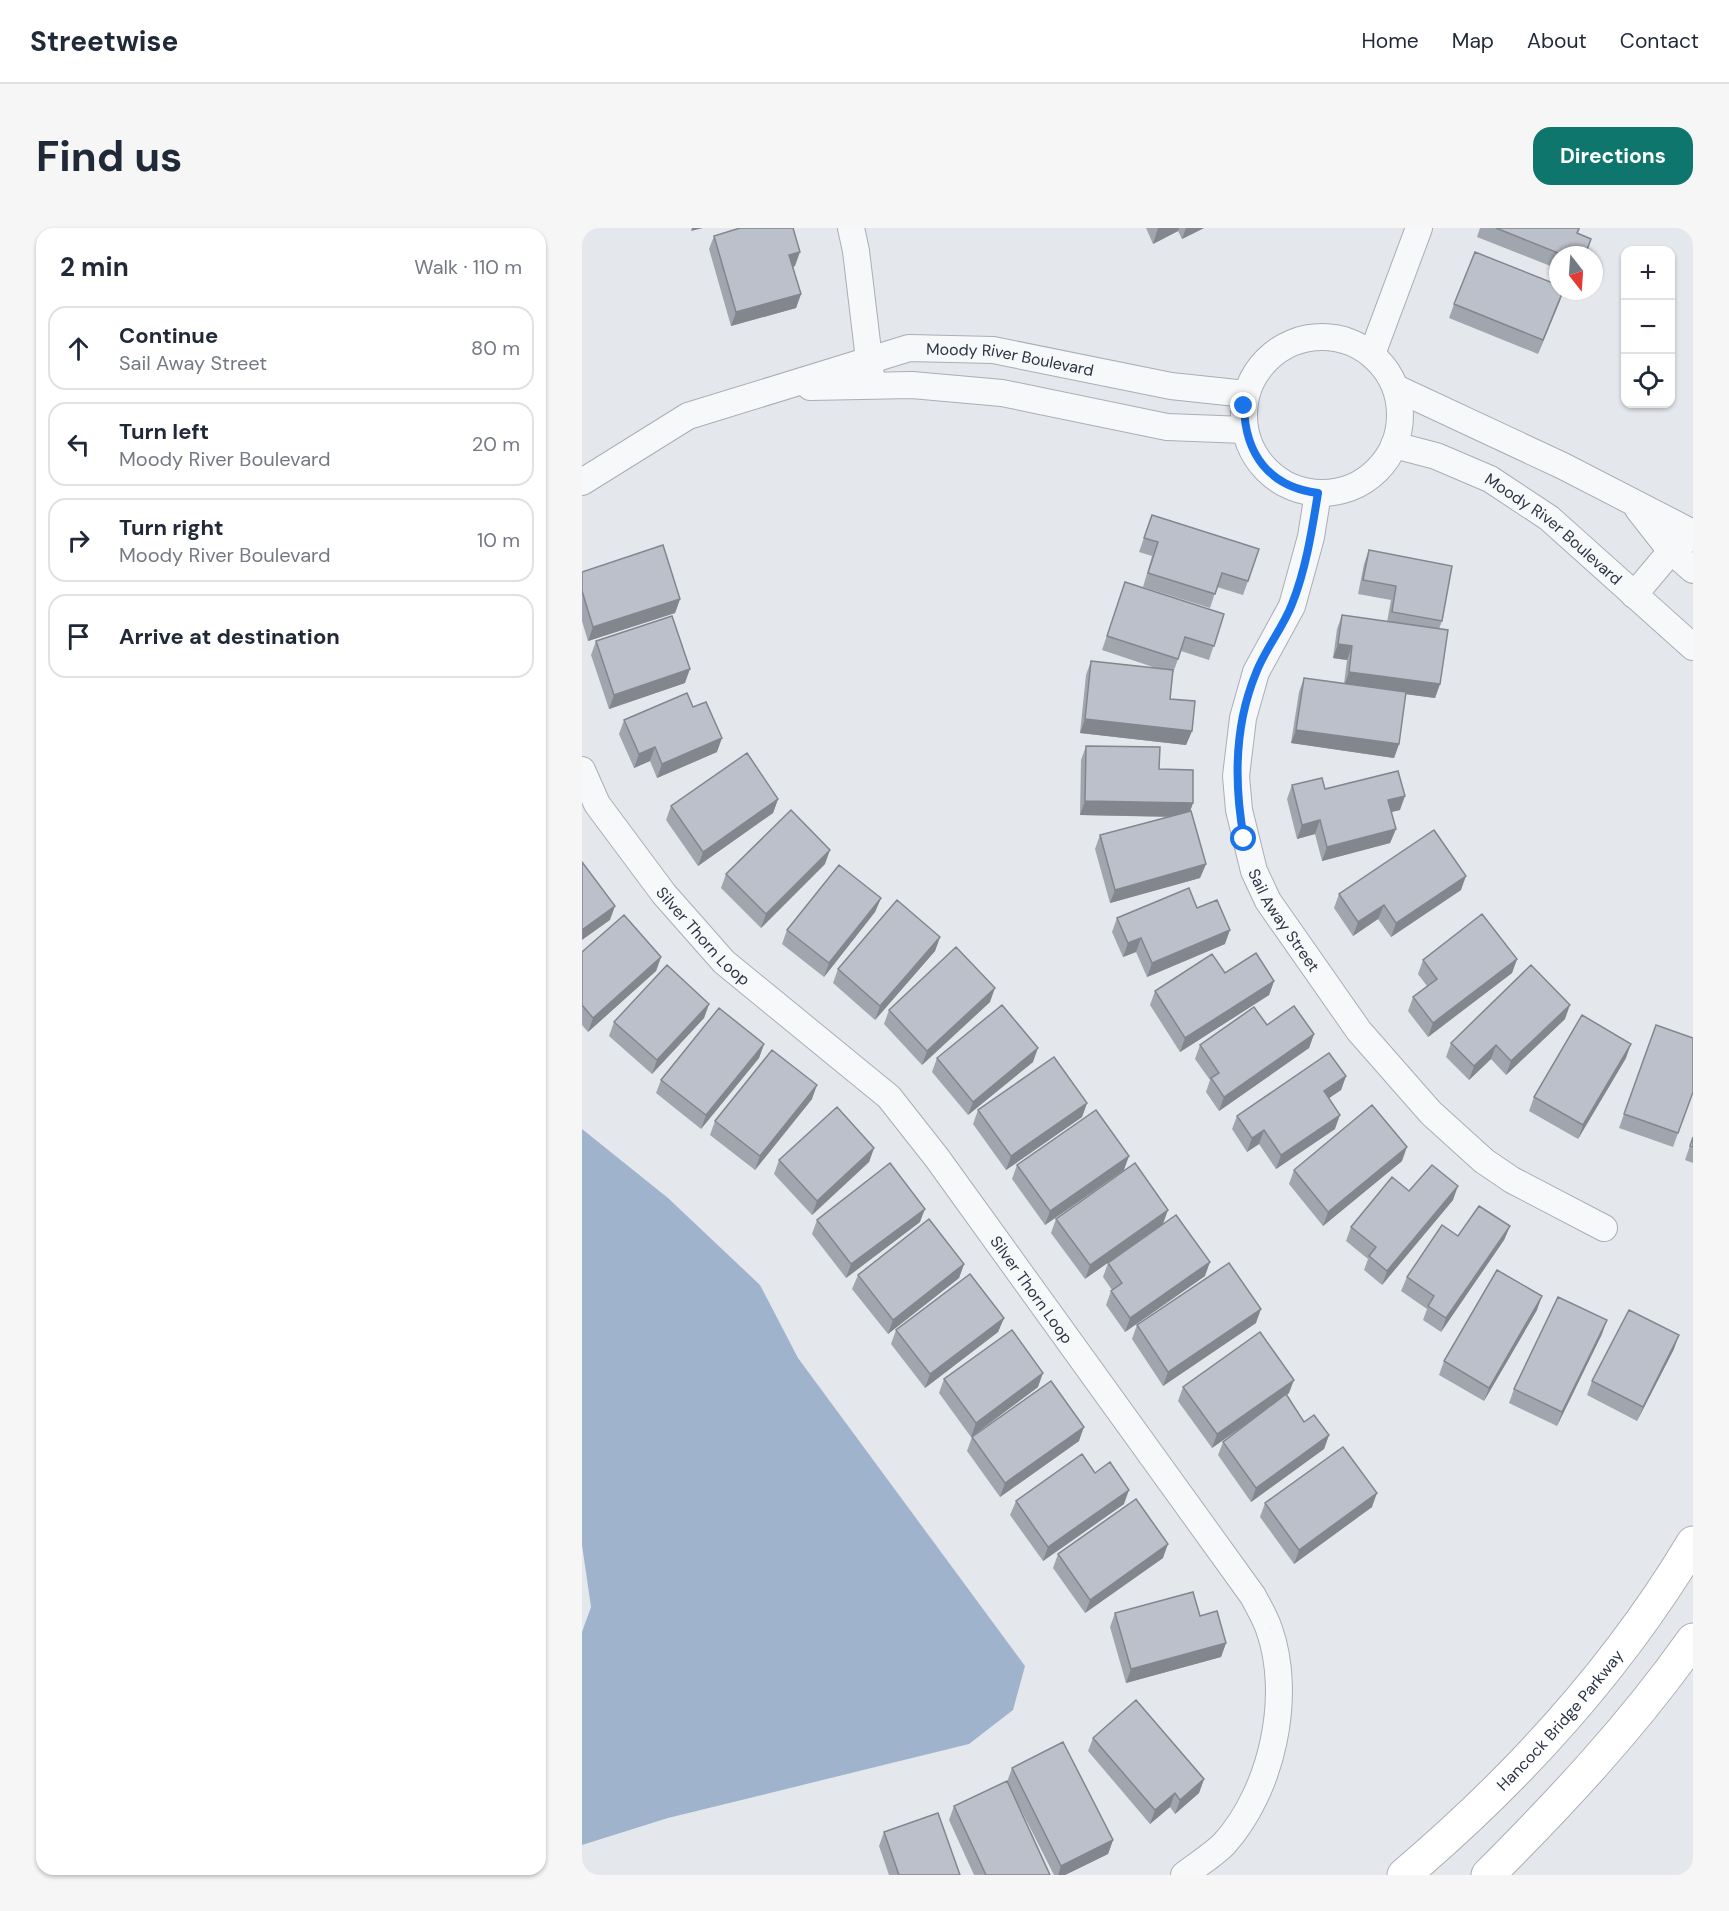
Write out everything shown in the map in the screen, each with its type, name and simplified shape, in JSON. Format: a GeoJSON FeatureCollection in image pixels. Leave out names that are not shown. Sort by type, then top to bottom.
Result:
{"type":"FeatureCollection","features":[{"type":"Feature","properties":{"kind":"main road","name":"Hancock Bridge Parkway"},"geometry":{"type":"LineString","coordinates":[[1404,1875],[1458,1829],[1500,1788],[1579,1702],[1650,1609],[1693,1543]]}},
{"type":"Feature","properties":{"kind":"main road"},"geometry":{"type":"LineString","coordinates":[[1488,1875],[1566,1798],[1630,1723],[1693,1640]]}},
{"type":"Feature","properties":{"kind":"street"},"geometry":{"type":"LineString","coordinates":[[851,228],[856,251],[872,386]]}},
{"type":"Feature","properties":{"kind":"street"},"geometry":{"type":"LineString","coordinates":[[1372,354],[1419,228]]}},
{"type":"Feature","properties":{"kind":"street"},"geometry":{"type":"LineString","coordinates":[[1316,337],[1336,337],[1362,347],[1383,364],[1396,388],[1401,418],[1394,445],[1380,467],[1358,484],[1335,492],[1318,493],[1282,482],[1261,464],[1247,441],[1246,394],[1251,380],[1267,358],[1290,343],[1316,337]]}},
{"type":"Feature","properties":{"kind":"street","name":"Moody River Boulevard"},"geometry":{"type":"LineString","coordinates":[[582,482],[688,416],[909,348],[993,350],[1171,386],[1246,394]]}},
{"type":"Feature","properties":{"kind":"street","name":"Moody River Boulevard"},"geometry":{"type":"LineString","coordinates":[[777,388],[912,385],[1002,393],[1167,427],[1245,430]]}},
{"type":"Feature","properties":{"kind":"street"},"geometry":{"type":"LineString","coordinates":[[1396,388],[1632,501],[1693,534],[1671,551],[1634,595]]}},
{"type":"Feature","properties":{"kind":"street","name":"Moody River Boulevard"},"geometry":{"type":"LineString","coordinates":[[1394,445],[1436,456],[1490,479],[1549,518],[1693,647]]}},
{"type":"Feature","properties":{"kind":"street","name":"Sail Away Street"},"geometry":{"type":"LineString","coordinates":[[1318,493],[1311,537],[1292,606],[1256,672],[1243,718],[1236,776],[1244,839],[1254,871],[1268,901],[1359,1031],[1431,1113],[1484,1161],[1512,1180],[1604,1228]]}},
{"type":"Feature","properties":{"kind":"street"},"geometry":{"type":"LineString","coordinates":[[1632,501],[1671,551],[1693,570]]}},
{"type":"Feature","properties":{"kind":"street","name":"Silver Thorn Loop"},"geometry":{"type":"LineString","coordinates":[[582,770],[597,804],[664,894],[724,962],[889,1097],[937,1158],[1252,1596],[1269,1629],[1277,1665],[1278,1702],[1268,1768],[1247,1810],[1223,1844],[1184,1875]]}},
{"type":"Feature","properties":{"kind":"water"},"geometry":{"type":"Polygon","coordinates":[[[582,1129],[668,1198],[760,1285],[798,1358],[1025,1666],[1013,1710],[969,1744],[668,1818],[582,1845],[582,1632],[591,1607],[582,1545],[582,1129]]]}},
{"type":"Feature","properties":{"kind":"building"},"geometry":{"type":"Polygon","coordinates":[[[740,228],[793,228],[800,252],[789,255],[801,294],[736,312],[714,236],[740,228]]]}},
{"type":"Feature","properties":{"kind":"building"},"geometry":{"type":"Polygon","coordinates":[[[1496,228],[1579,228],[1577,233],[1591,239],[1588,246],[1549,246],[1549,249],[1496,228]]]}},
{"type":"Feature","properties":{"kind":"building"},"geometry":{"type":"Polygon","coordinates":[[[1475,252],[1549,281],[1549,300],[1559,300],[1543,340],[1454,304],[1475,252]]]}},
{"type":"Feature","properties":{"kind":"building"},"geometry":{"type":"Polygon","coordinates":[[[1152,515],[1259,549],[1248,581],[1222,573],[1215,594],[1148,573],[1158,542],[1144,538],[1152,515]]]}},
{"type":"Feature","properties":{"kind":"building"},"geometry":{"type":"Polygon","coordinates":[[[663,545],[680,599],[593,627],[582,591],[582,572],[663,545]]]}},
{"type":"Feature","properties":{"kind":"building"},"geometry":{"type":"Polygon","coordinates":[[[1369,550],[1452,566],[1442,621],[1392,612],[1396,586],[1363,580],[1369,550]]]}},
{"type":"Feature","properties":{"kind":"building"},"geometry":{"type":"Polygon","coordinates":[[[1125,582],[1224,614],[1214,646],[1185,637],[1178,659],[1107,636],[1125,582]]]}},
{"type":"Feature","properties":{"kind":"building"},"geometry":{"type":"Polygon","coordinates":[[[1342,615],[1448,630],[1440,684],[1349,672],[1352,646],[1338,644],[1342,615]]]}},
{"type":"Feature","properties":{"kind":"building"},"geometry":{"type":"Polygon","coordinates":[[[672,616],[690,669],[614,695],[596,641],[672,616]]]}},
{"type":"Feature","properties":{"kind":"building"},"geometry":{"type":"Polygon","coordinates":[[[1091,661],[1173,670],[1170,699],[1195,701],[1192,731],[1085,719],[1091,661]]]}},
{"type":"Feature","properties":{"kind":"building"},"geometry":{"type":"Polygon","coordinates":[[[1304,678],[1406,692],[1399,744],[1296,730],[1304,678]]]}},
{"type":"Feature","properties":{"kind":"building"},"geometry":{"type":"Polygon","coordinates":[[[687,693],[693,707],[706,702],[722,738],[662,764],[655,747],[639,754],[624,720],[687,693]]]}},
{"type":"Feature","properties":{"kind":"building"},"geometry":{"type":"Polygon","coordinates":[[[1086,746],[1160,747],[1159,769],[1193,770],[1193,803],[1085,801],[1086,746]]]}},
{"type":"Feature","properties":{"kind":"building"},"geometry":{"type":"Polygon","coordinates":[[[747,753],[778,799],[703,852],[671,806],[747,753]]]}},
{"type":"Feature","properties":{"kind":"building"},"geometry":{"type":"Polygon","coordinates":[[[1398,771],[1405,796],[1388,800],[1396,829],[1327,847],[1320,820],[1302,825],[1292,785],[1322,778],[1325,789],[1398,771]]]}},
{"type":"Feature","properties":{"kind":"building"},"geometry":{"type":"Polygon","coordinates":[[[791,810],[830,850],[766,914],[726,874],[791,810]]]}},
{"type":"Feature","properties":{"kind":"building"},"geometry":{"type":"Polygon","coordinates":[[[1191,811],[1206,864],[1115,890],[1100,835],[1191,811]]]}},
{"type":"Feature","properties":{"kind":"building"},"geometry":{"type":"Polygon","coordinates":[[[1434,830],[1466,876],[1396,923],[1384,905],[1358,922],[1339,894],[1434,830]]]}},
{"type":"Feature","properties":{"kind":"building"},"geometry":{"type":"Polygon","coordinates":[[[582,862],[615,906],[582,930],[582,862]]]}},
{"type":"Feature","properties":{"kind":"building"},"geometry":{"type":"Polygon","coordinates":[[[839,865],[881,898],[829,963],[787,930],[839,865]]]}},
{"type":"Feature","properties":{"kind":"building"},"geometry":{"type":"Polygon","coordinates":[[[1189,888],[1197,908],[1217,900],[1230,930],[1152,963],[1141,938],[1128,943],[1117,918],[1189,888]]]}},
{"type":"Feature","properties":{"kind":"building"},"geometry":{"type":"Polygon","coordinates":[[[897,900],[940,937],[880,1006],[838,969],[897,900]]]}},
{"type":"Feature","properties":{"kind":"building"},"geometry":{"type":"Polygon","coordinates":[[[1482,914],[1517,959],[1433,1023],[1413,997],[1437,979],[1423,960],[1482,914]]]}},
{"type":"Feature","properties":{"kind":"building"},"geometry":{"type":"Polygon","coordinates":[[[624,915],[661,957],[593,1018],[582,1005],[582,952],[624,915]]]}},
{"type":"Feature","properties":{"kind":"building"},"geometry":{"type":"Polygon","coordinates":[[[956,947],[995,988],[927,1051],[889,1010],[956,947]]]}},
{"type":"Feature","properties":{"kind":"building"},"geometry":{"type":"Polygon","coordinates":[[[1256,953],[1274,981],[1185,1038],[1155,991],[1212,954],[1225,973],[1256,953]]]}},
{"type":"Feature","properties":{"kind":"building"},"geometry":{"type":"Polygon","coordinates":[[[667,965],[709,1004],[657,1060],[614,1022],[667,965]]]}},
{"type":"Feature","properties":{"kind":"building"},"geometry":{"type":"Polygon","coordinates":[[[1531,965],[1570,1005],[1511,1061],[1496,1045],[1474,1066],[1451,1043],[1531,965]]]}},
{"type":"Feature","properties":{"kind":"building"},"geometry":{"type":"Polygon","coordinates":[[[1002,1005],[1038,1048],[973,1102],[937,1058],[1002,1005]]]}},
{"type":"Feature","properties":{"kind":"building"},"geometry":{"type":"Polygon","coordinates":[[[1294,1006],[1314,1034],[1224,1097],[1211,1078],[1219,1073],[1200,1045],[1254,1007],[1267,1025],[1294,1006]]]}},
{"type":"Feature","properties":{"kind":"building"},"geometry":{"type":"Polygon","coordinates":[[[719,1008],[764,1044],[706,1115],[661,1080],[719,1008]]]}},
{"type":"Feature","properties":{"kind":"building"},"geometry":{"type":"Polygon","coordinates":[[[1582,1015],[1631,1044],[1583,1125],[1534,1097],[1582,1015]]]}},
{"type":"Feature","properties":{"kind":"building"},"geometry":{"type":"Polygon","coordinates":[[[1656,1025],[1693,1038],[1693,1092],[1678,1133],[1624,1114],[1656,1025]]]}},
{"type":"Feature","properties":{"kind":"building"},"geometry":{"type":"Polygon","coordinates":[[[772,1050],[817,1085],[760,1156],[715,1121],[772,1050]]]}},
{"type":"Feature","properties":{"kind":"building"},"geometry":{"type":"Polygon","coordinates":[[[1329,1053],[1346,1076],[1324,1091],[1340,1115],[1281,1155],[1264,1130],[1252,1138],[1237,1116],[1329,1053]]]}},
{"type":"Feature","properties":{"kind":"building"},"geometry":{"type":"Polygon","coordinates":[[[1054,1057],[1087,1103],[1011,1156],[978,1110],[1054,1057]]]}},
{"type":"Feature","properties":{"kind":"building"},"geometry":{"type":"Polygon","coordinates":[[[1372,1105],[1407,1147],[1328,1212],[1294,1170],[1372,1105]]]}},
{"type":"Feature","properties":{"kind":"building"},"geometry":{"type":"Polygon","coordinates":[[[837,1107],[874,1148],[817,1201],[779,1160],[837,1107]]]}},
{"type":"Feature","properties":{"kind":"building"},"geometry":{"type":"Polygon","coordinates":[[[1096,1110],[1129,1156],[1050,1211],[1017,1165],[1096,1110]]]}},
{"type":"Feature","properties":{"kind":"building"},"geometry":{"type":"Polygon","coordinates":[[[890,1163],[925,1209],[851,1264],[817,1220],[890,1163]]]}},
{"type":"Feature","properties":{"kind":"building"},"geometry":{"type":"Polygon","coordinates":[[[1135,1163],[1168,1210],[1090,1265],[1056,1219],[1135,1163]]]}},
{"type":"Feature","properties":{"kind":"building"},"geometry":{"type":"Polygon","coordinates":[[[1432,1165],[1458,1186],[1387,1271],[1369,1256],[1376,1247],[1351,1227],[1392,1177],[1409,1191],[1432,1165]]]}},
{"type":"Feature","properties":{"kind":"building"},"geometry":{"type":"Polygon","coordinates":[[[1479,1206],[1510,1226],[1446,1318],[1428,1306],[1434,1296],[1407,1277],[1442,1225],[1458,1236],[1479,1206]]]}},
{"type":"Feature","properties":{"kind":"building"},"geometry":{"type":"Polygon","coordinates":[[[1176,1215],[1210,1262],[1130,1318],[1111,1291],[1122,1283],[1108,1263],[1176,1215]]]}},
{"type":"Feature","properties":{"kind":"building"},"geometry":{"type":"Polygon","coordinates":[[[929,1219],[964,1264],[893,1320],[858,1275],[929,1219]]]}},
{"type":"Feature","properties":{"kind":"building"},"geometry":{"type":"Polygon","coordinates":[[[1229,1263],[1261,1309],[1168,1372],[1137,1325],[1229,1263]]]}},
{"type":"Feature","properties":{"kind":"building"},"geometry":{"type":"Polygon","coordinates":[[[1497,1270],[1542,1296],[1489,1388],[1444,1361],[1497,1270]]]}},
{"type":"Feature","properties":{"kind":"building"},"geometry":{"type":"Polygon","coordinates":[[[970,1274],[1004,1318],[930,1374],[896,1330],[970,1274]]]}},
{"type":"Feature","properties":{"kind":"building"},"geometry":{"type":"Polygon","coordinates":[[[1558,1297],[1607,1320],[1562,1412],[1514,1389],[1558,1297]]]}},
{"type":"Feature","properties":{"kind":"building"},"geometry":{"type":"Polygon","coordinates":[[[1629,1310],[1679,1335],[1643,1407],[1592,1381],[1629,1310]]]}},
{"type":"Feature","properties":{"kind":"building"},"geometry":{"type":"Polygon","coordinates":[[[1012,1330],[1043,1373],[976,1423],[944,1379],[1012,1330]]]}},
{"type":"Feature","properties":{"kind":"building"},"geometry":{"type":"Polygon","coordinates":[[[1260,1332],[1294,1380],[1217,1434],[1183,1387],[1260,1332]]]}},
{"type":"Feature","properties":{"kind":"building"},"geometry":{"type":"Polygon","coordinates":[[[1051,1381],[1084,1427],[1005,1483],[972,1437],[1051,1381]]]}},
{"type":"Feature","properties":{"kind":"building"},"geometry":{"type":"Polygon","coordinates":[[[1286,1394],[1304,1422],[1314,1415],[1329,1435],[1256,1488],[1223,1442],[1286,1394]]]}},
{"type":"Feature","properties":{"kind":"building"},"geometry":{"type":"Polygon","coordinates":[[[1343,1447],[1377,1493],[1299,1550],[1265,1503],[1343,1447]]]}},
{"type":"Feature","properties":{"kind":"building"},"geometry":{"type":"Polygon","coordinates":[[[1082,1454],[1095,1473],[1110,1462],[1129,1490],[1048,1547],[1016,1501],[1082,1454]]]}},
{"type":"Feature","properties":{"kind":"building"},"geometry":{"type":"Polygon","coordinates":[[[1136,1499],[1168,1544],[1090,1600],[1058,1554],[1136,1499]]]}},
{"type":"Feature","properties":{"kind":"building"},"geometry":{"type":"Polygon","coordinates":[[[1193,1592],[1200,1616],[1217,1611],[1226,1643],[1131,1669],[1115,1613],[1193,1592]]]}},
{"type":"Feature","properties":{"kind":"building"},"geometry":{"type":"Polygon","coordinates":[[[1136,1700],[1204,1779],[1180,1800],[1175,1793],[1155,1810],[1093,1738],[1136,1700]]]}},
{"type":"Feature","properties":{"kind":"building"},"geometry":{"type":"Polygon","coordinates":[[[1063,1742],[1113,1840],[1061,1866],[1012,1768],[1063,1742]]]}},
{"type":"Feature","properties":{"kind":"building"},"geometry":{"type":"Polygon","coordinates":[[[1007,1781],[1050,1875],[986,1875],[954,1806],[1007,1781]]]}},
{"type":"Feature","properties":{"kind":"building"},"geometry":{"type":"Polygon","coordinates":[[[938,1813],[960,1875],[899,1875],[884,1832],[938,1813]]]}},
{"type":"Feature","properties":{"kind":"route"},"geometry":{"type":"LineString","coordinates":[[1244,406],[1247,441],[1261,464],[1282,482],[1307,492],[1318,493],[1311,537],[1292,606],[1256,672],[1243,718],[1236,776],[1244,839]]}}]}
